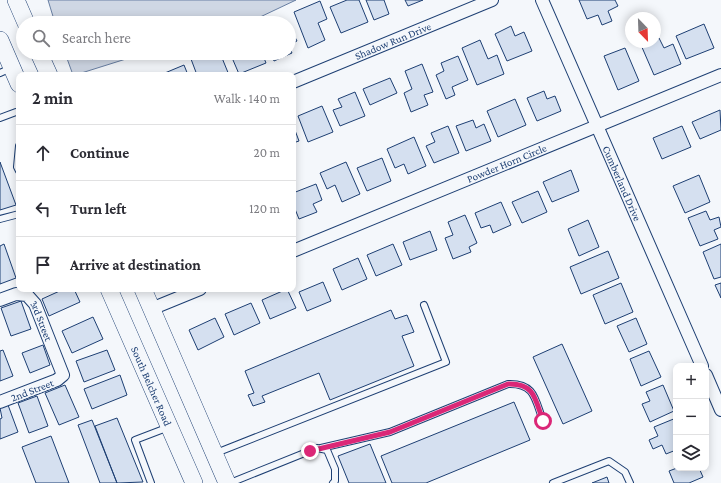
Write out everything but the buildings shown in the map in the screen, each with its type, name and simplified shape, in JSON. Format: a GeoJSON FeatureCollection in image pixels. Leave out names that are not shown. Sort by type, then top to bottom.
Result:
{"type":"FeatureCollection","features":[{"type":"Feature","properties":{"kind":"main road"},"geometry":{"type":"LineString","coordinates":[[16,0],[23,16]]}},
{"type":"Feature","properties":{"kind":"main road"},"geometry":{"type":"LineString","coordinates":[[0,40],[6,70],[16,81]]}},
{"type":"Feature","properties":{"kind":"main road"},"geometry":{"type":"LineString","coordinates":[[42,60],[48,72]]}},
{"type":"Feature","properties":{"kind":"main road","name":"South Belcher Road"},"geometry":{"type":"LineString","coordinates":[[109,292],[194,483]]}},
{"type":"Feature","properties":{"kind":"main road"},"geometry":{"type":"LineString","coordinates":[[144,292],[214,453],[229,483]]}},
{"type":"Feature","properties":{"kind":"street","name":"Shadow Run Drive"},"geometry":{"type":"LineString","coordinates":[[296,81],[492,0]]}},
{"type":"Feature","properties":{"kind":"street","name":"Cumberland Drive"},"geometry":{"type":"LineString","coordinates":[[542,0],[701,363]]}},
{"type":"Feature","properties":{"kind":"street","name":"Powder Horn Circle"},"geometry":{"type":"LineString","coordinates":[[296,250],[721,75]]}},
{"type":"Feature","properties":{"kind":"street"},"geometry":{"type":"LineString","coordinates":[[151,309],[193,292]]}},
{"type":"Feature","properties":{"kind":"street","name":"3rd Street"},"geometry":{"type":"LineString","coordinates":[[0,300],[16,294],[27,295],[35,304],[63,375]]}},
{"type":"Feature","properties":{"kind":"street","name":"2nd Street"},"geometry":{"type":"LineString","coordinates":[[0,402],[52,383],[63,375]]}},
{"type":"Feature","properties":{"kind":"street"},"geometry":{"type":"LineString","coordinates":[[709,382],[721,410]]}},
{"type":"Feature","properties":{"kind":"lane"},"geometry":{"type":"LineString","coordinates":[[0,118],[16,112]]}},
{"type":"Feature","properties":{"kind":"lane"},"geometry":{"type":"LineString","coordinates":[[0,219],[16,215]]}},
{"type":"Feature","properties":{"kind":"lane"},"geometry":{"type":"LineString","coordinates":[[214,453],[446,362],[424,305]]}},
{"type":"Feature","properties":{"kind":"lane"},"geometry":{"type":"LineString","coordinates":[[229,483],[310,451],[390,432],[508,384],[524,385],[530,390],[543,421]]}},
{"type":"Feature","properties":{"kind":"lane"},"geometry":{"type":"LineString","coordinates":[[151,483],[135,440],[169,427]]}},
{"type":"Feature","properties":{"kind":"lane"},"geometry":{"type":"LineString","coordinates":[[321,448],[327,450],[335,469],[334,483]]}},
{"type":"Feature","properties":{"kind":"lane"},"geometry":{"type":"LineString","coordinates":[[553,483],[609,461],[625,472],[630,483]]}},
{"type":"Feature","properties":{"kind":"shaded area"},"geometry":{"type":"Polygon","coordinates":[[[48,0],[296,0],[262,16],[53,16],[48,0]]]}},
{"type":"Feature","properties":{"kind":"shaded area"},"geometry":{"type":"Polygon","coordinates":[[[68,60],[123,60],[85,72],[72,72],[68,60]]]}},
{"type":"Feature","properties":{"kind":"route"},"geometry":{"type":"LineString","coordinates":[[310,451],[337,443],[390,432],[508,384],[524,385],[530,390],[543,421]]}}]}
